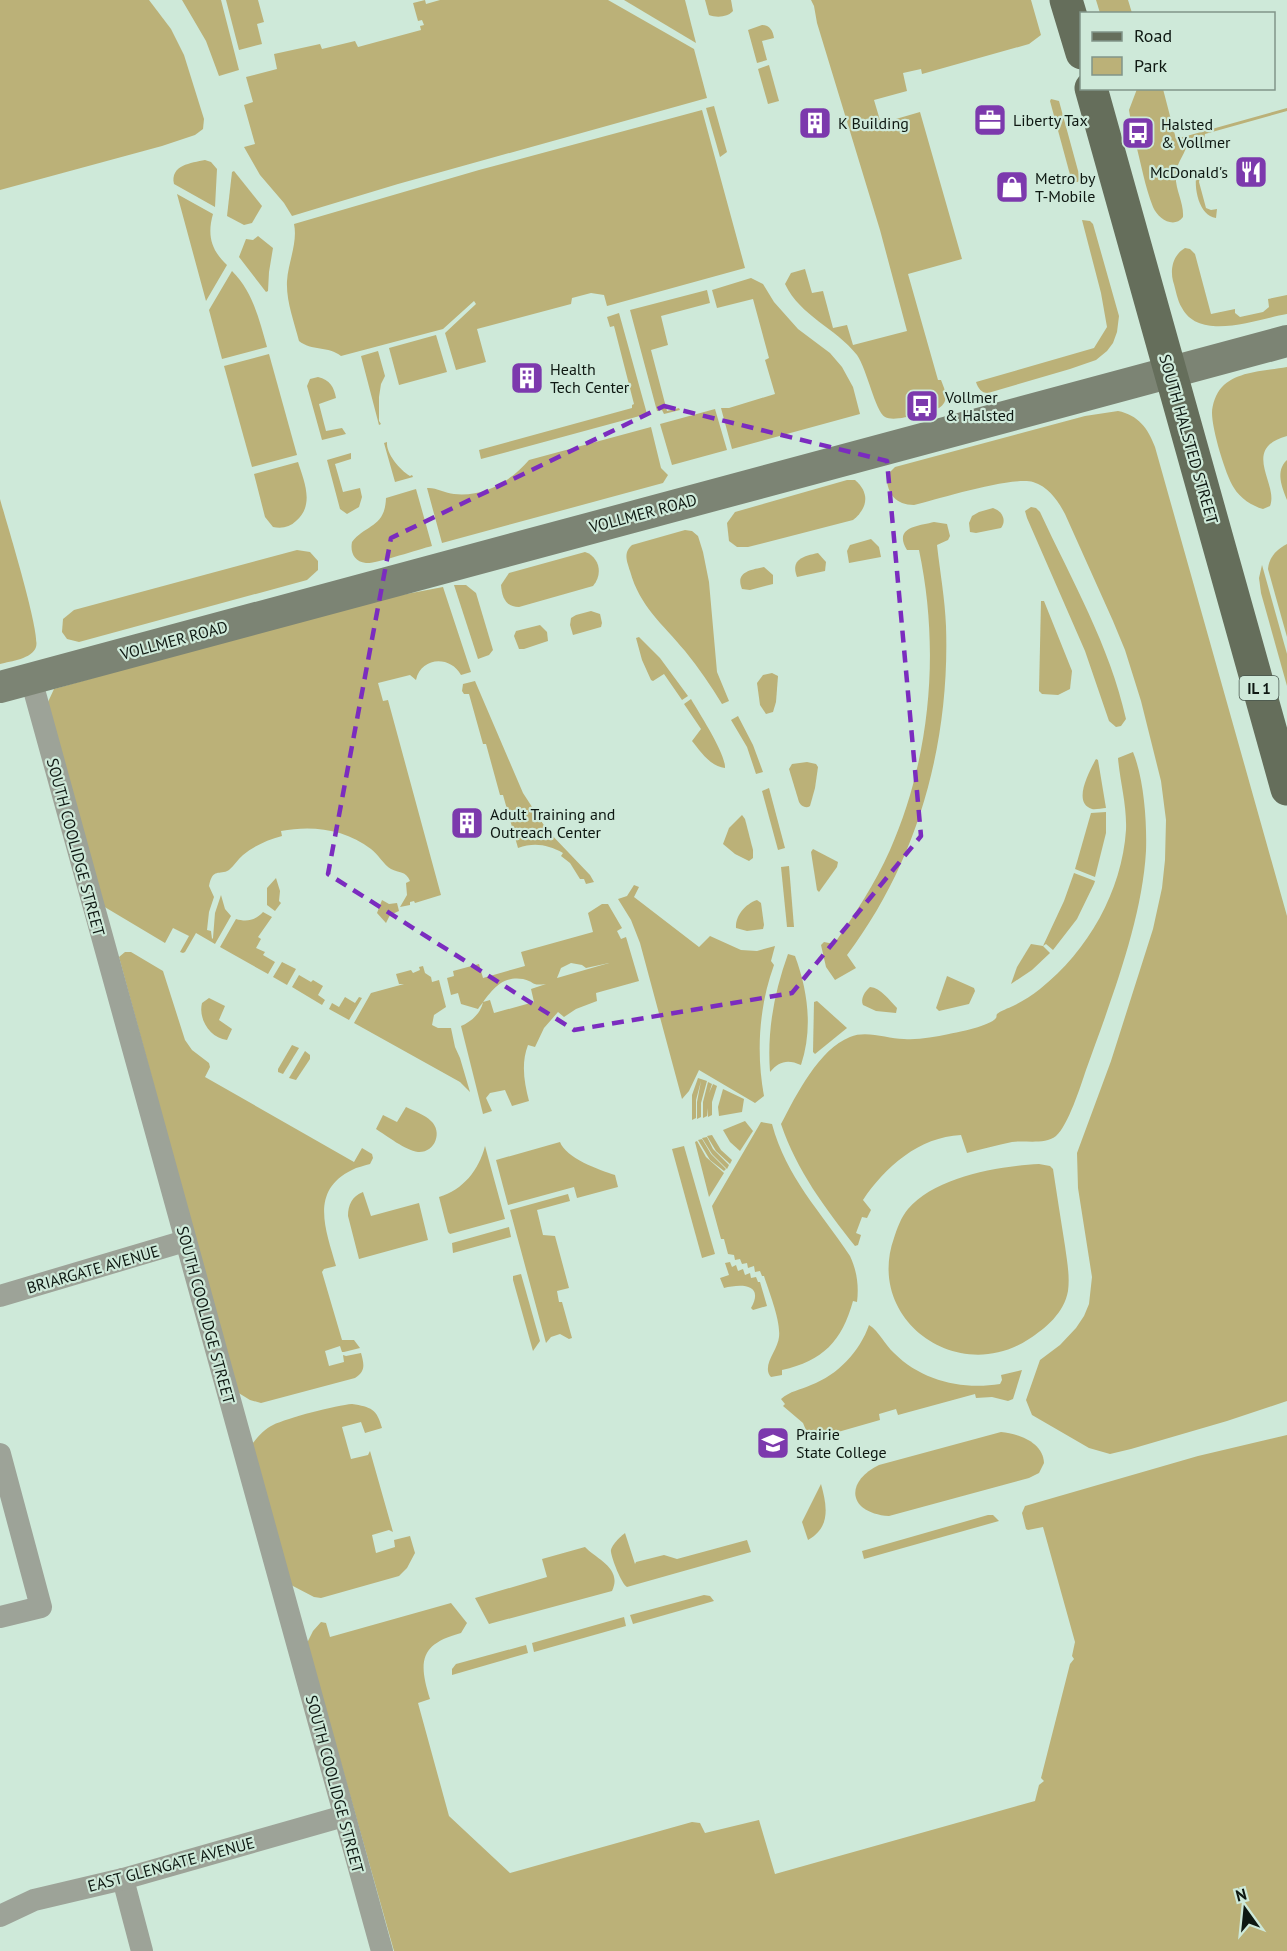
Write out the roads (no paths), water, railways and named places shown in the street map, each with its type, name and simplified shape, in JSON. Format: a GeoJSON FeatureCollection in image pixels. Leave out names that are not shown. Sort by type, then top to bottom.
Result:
{"type":"FeatureCollection","features":[{"type":"Feature","properties":{"kind":"main road"},"geometry":{"type":"LineString","coordinates":[[1066,0],[1080,46]]}},
{"type":"Feature","properties":{"kind":"main road","name":"SOUTH HALSTED STREET"},"geometry":{"type":"LineString","coordinates":[[1092,90],[1287,789]]}},
{"type":"Feature","properties":{"kind":"main road","name":"VOLLMER ROAD"},"geometry":{"type":"LineString","coordinates":[[0,687],[1287,341]]}},
{"type":"Feature","properties":{"kind":"street","name":"SOUTH COOLIDGE STREET"},"geometry":{"type":"LineString","coordinates":[[31,679],[382,1951]]}},
{"type":"Feature","properties":{"kind":"street","name":"BRIARGATE AVENUE"},"geometry":{"type":"LineString","coordinates":[[0,1296],[185,1241]]}},
{"type":"Feature","properties":{"kind":"street"},"geometry":{"type":"LineString","coordinates":[[0,1454],[41,1607],[0,1617]]}},
{"type":"Feature","properties":{"kind":"street","name":"EAST GLENGATE AVENUE"},"geometry":{"type":"LineString","coordinates":[[0,1916],[34,1900],[123,1879],[344,1816]]}},
{"type":"Feature","properties":{"kind":"street"},"geometry":{"type":"LineString","coordinates":[[123,1879],[142,1951]]}},
{"type":"Feature","properties":{"kind":"place","name":"Liberty Tax"},"geometry":{"type":"Point","coordinates":[990,120]}},
{"type":"Feature","properties":{"kind":"place","name":"K Building"},"geometry":{"type":"Point","coordinates":[815,123]}},
{"type":"Feature","properties":{"kind":"place","name":"Halsted & Vollmer"},"geometry":{"type":"Point","coordinates":[1138,133]}},
{"type":"Feature","properties":{"kind":"place","name":"McDonald's"},"geometry":{"type":"Point","coordinates":[1251,172]}},
{"type":"Feature","properties":{"kind":"place","name":"Metro by T-Mobile"},"geometry":{"type":"Point","coordinates":[1012,187]}},
{"type":"Feature","properties":{"kind":"place","name":"Health Tech Center"},"geometry":{"type":"Point","coordinates":[527,378]}},
{"type":"Feature","properties":{"kind":"place","name":"Vollmer & Halsted"},"geometry":{"type":"Point","coordinates":[922,406]}},
{"type":"Feature","properties":{"kind":"place","name":"Adult Training and Outreach Center"},"geometry":{"type":"Point","coordinates":[467,823]}},
{"type":"Feature","properties":{"kind":"place","name":"Prairie State College"},"geometry":{"type":"Point","coordinates":[773,1443]}}]}
